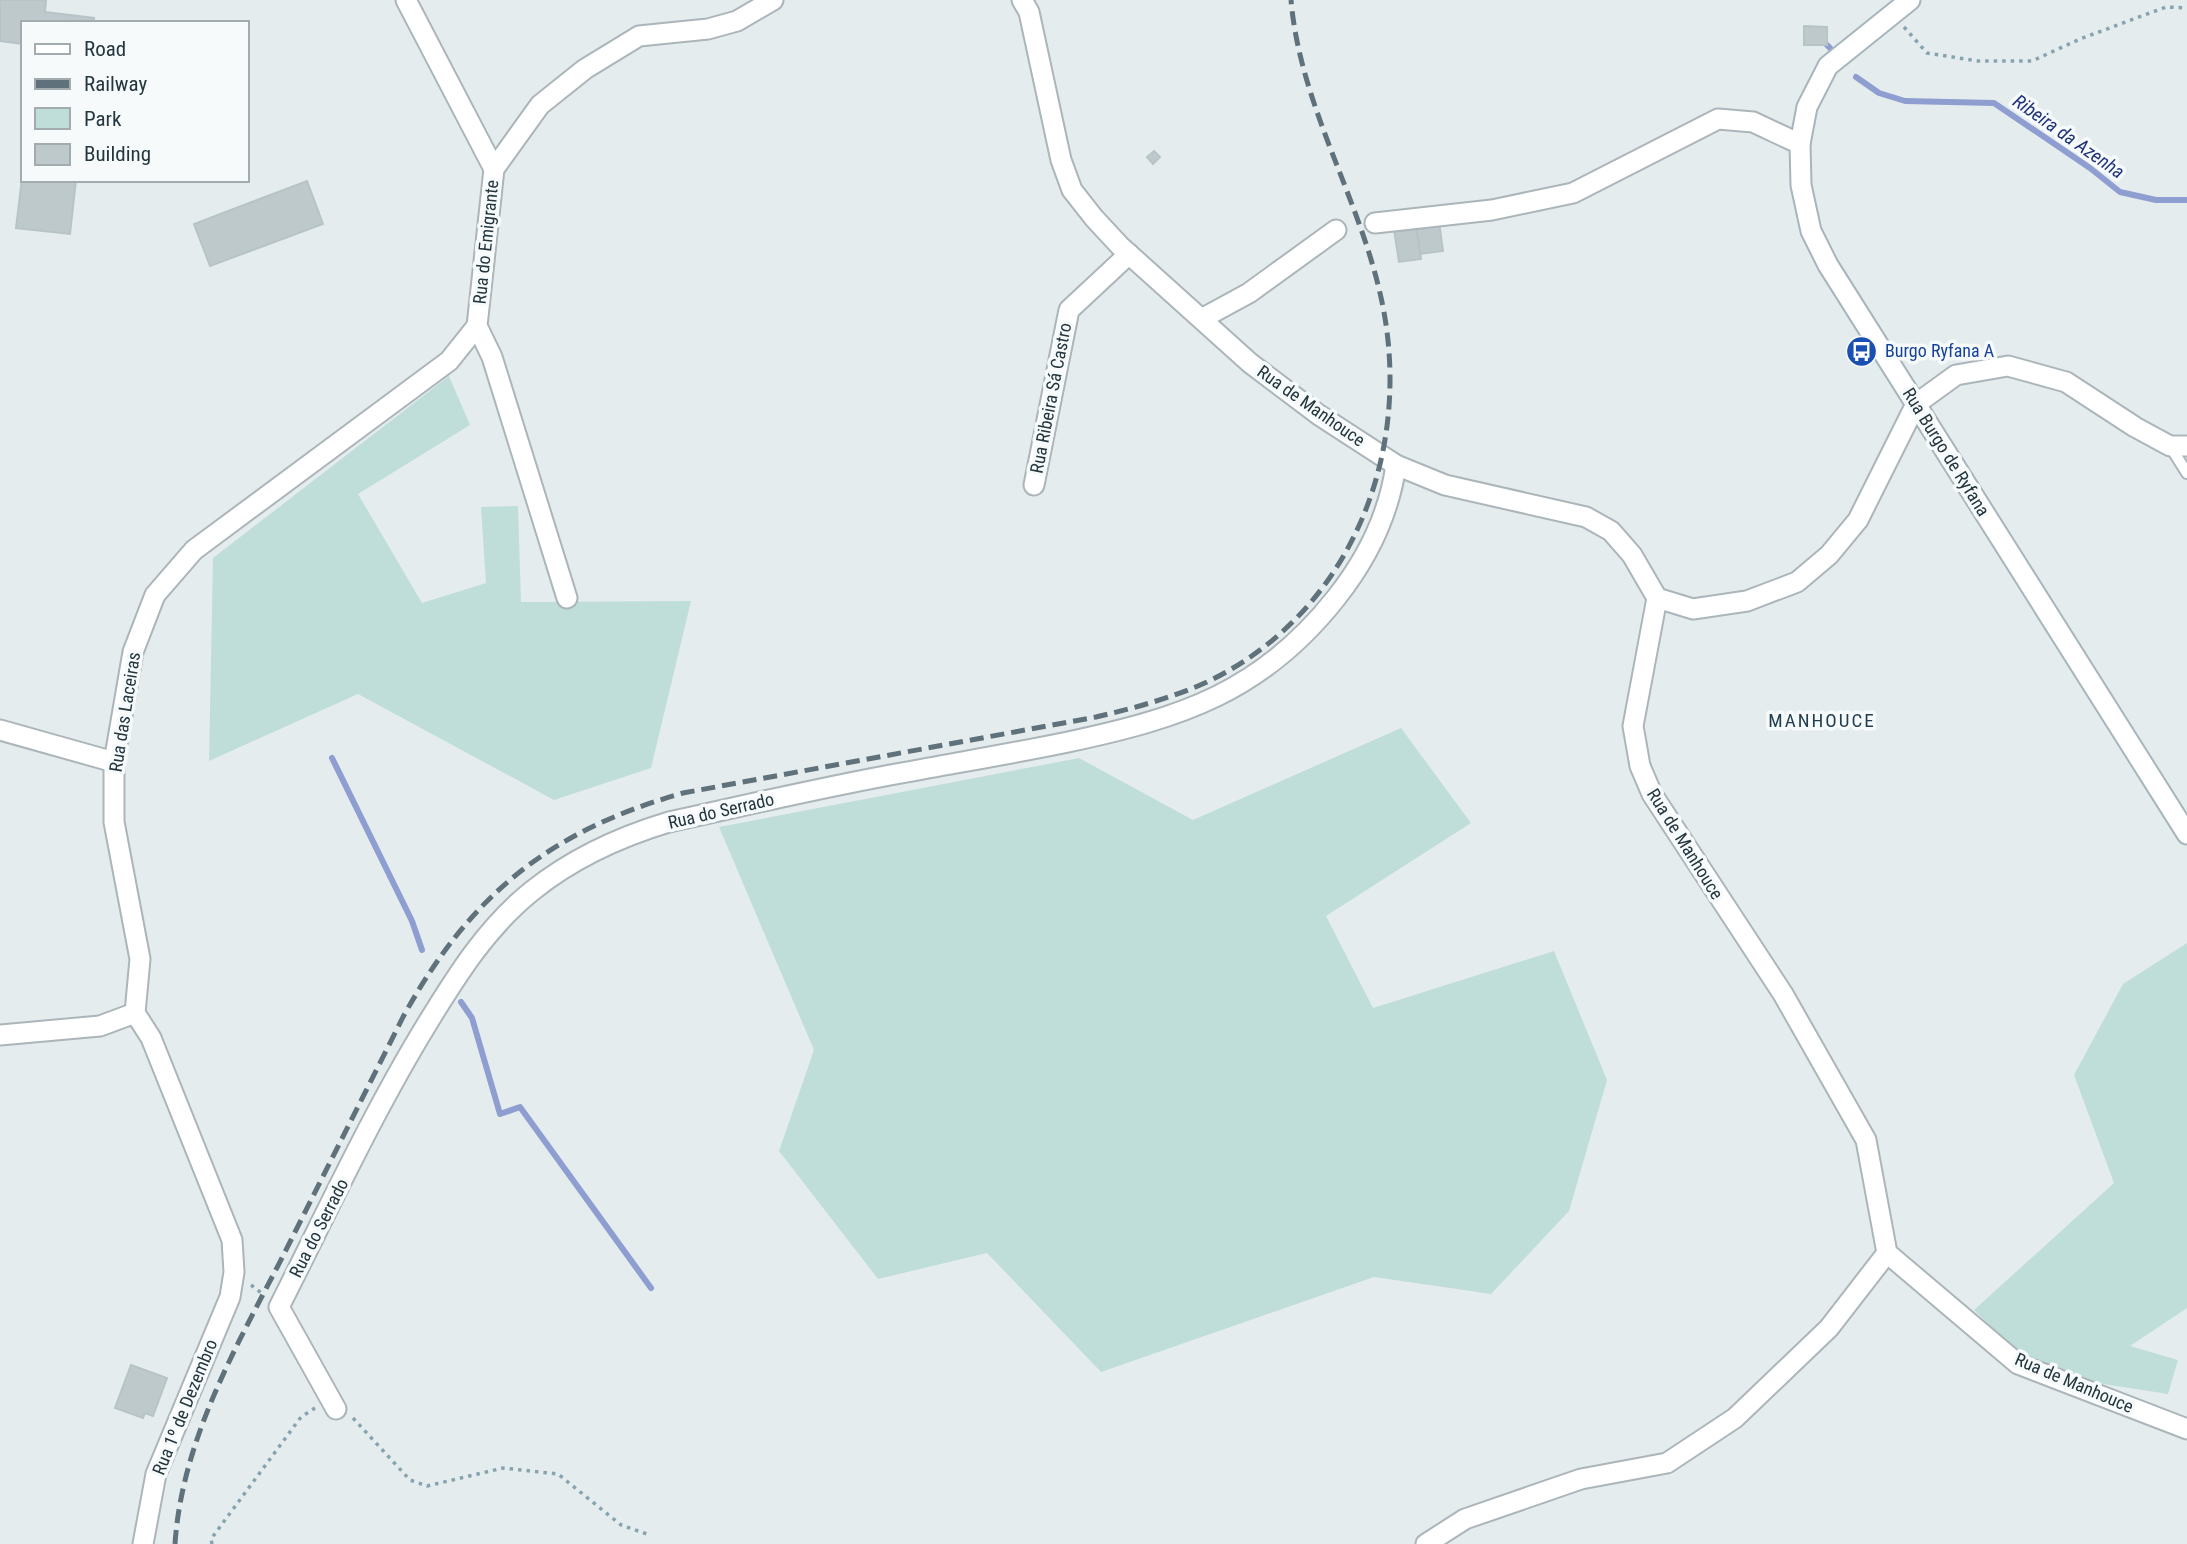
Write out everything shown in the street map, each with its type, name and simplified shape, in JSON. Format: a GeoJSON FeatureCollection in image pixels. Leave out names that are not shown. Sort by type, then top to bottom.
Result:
{"type":"FeatureCollection","features":[{"type":"Feature","properties":{"kind":"street"},"geometry":{"type":"LineString","coordinates":[[406,0],[494,169]]}},
{"type":"Feature","properties":{"kind":"street","name":"Rua do Emigrante"},"geometry":{"type":"LineString","coordinates":[[567,598],[492,357],[477,326],[494,169],[540,105],[585,69],[639,36],[708,29],[737,21],[774,0]]}},
{"type":"Feature","properties":{"kind":"street","name":"Rua de Manhouce"},"geometry":{"type":"LineString","coordinates":[[1022,0],[1029,12],[1061,160],[1072,190],[1094,218],[1129,254],[1260,370],[1320,415],[1396,465],[1445,485],[1586,517],[1611,531],[1632,555],[1657,598],[1633,726],[1640,766],[1652,794],[1783,994],[1866,1140],[1887,1253],[2018,1364],[2187,1429]]}},
{"type":"Feature","properties":{"kind":"street","name":"Rua Burgo de Ryfana"},"geometry":{"type":"LineString","coordinates":[[1910,0],[1828,66],[1807,107],[1800,144],[1801,185],[1811,232],[1828,265],[2187,834]]}},
{"type":"Feature","properties":{"kind":"street"},"geometry":{"type":"LineString","coordinates":[[1375,223],[1492,211],[1573,193],[1717,119],[1753,122],[1800,144]]}},
{"type":"Feature","properties":{"kind":"street"},"geometry":{"type":"LineString","coordinates":[[1203,318],[1249,293],[1336,230]]}},
{"type":"Feature","properties":{"kind":"street","name":"Rua Ribeira Sá Castro"},"geometry":{"type":"LineString","coordinates":[[1034,485],[1069,310],[1129,254]]}},
{"type":"Feature","properties":{"kind":"street","name":"Rua das Laceiras"},"geometry":{"type":"LineString","coordinates":[[135,1013],[139,959],[114,822],[114,762],[133,652],[155,595],[194,550],[449,361],[477,326]]}},
{"type":"Feature","properties":{"kind":"street"},"geometry":{"type":"LineString","coordinates":[[1657,598],[1693,609],[1747,601],[1797,582],[1829,555],[1858,520],[1916,404],[1956,374],[2008,366],[2066,382],[2135,428],[2178,446]]}},
{"type":"Feature","properties":{"kind":"street","name":"Rua do Serrado"},"geometry":{"type":"LineString","coordinates":[[279,1307],[381,1104],[425,1027],[476,949],[509,911],[532,891],[583,856],[610,842],[669,822],[873,778],[1120,731],[1179,714],[1205,703],[1233,689],[1283,654],[1329,608],[1363,559],[1377,532],[1387,506],[1396,465]]}},
{"type":"Feature","properties":{"kind":"street"},"geometry":{"type":"LineString","coordinates":[[0,730],[114,762]]}},
{"type":"Feature","properties":{"kind":"street"},"geometry":{"type":"LineString","coordinates":[[0,1035],[100,1027],[135,1013],[151,1038],[233,1240],[234,1272]]}},
{"type":"Feature","properties":{"kind":"street"},"geometry":{"type":"LineString","coordinates":[[1426,1544],[1465,1518],[1581,1479],[1667,1463],[1735,1418],[1829,1328],[1887,1253]]}},
{"type":"Feature","properties":{"kind":"street","name":"Rua 1º de Dezembro"},"geometry":{"type":"LineString","coordinates":[[143,1544],[156,1474],[230,1297],[234,1272]]}},
{"type":"Feature","properties":{"kind":"street"},"geometry":{"type":"LineString","coordinates":[[279,1307],[333,1403]]}},
{"type":"Feature","properties":{"kind":"lane"},"geometry":{"type":"LineString","coordinates":[[2178,446],[2187,473]]}},
{"type":"Feature","properties":{"kind":"path"},"geometry":{"type":"LineString","coordinates":[[1893,14],[1927,53],[1978,61],[2032,61],[2080,39],[2166,7],[2187,8]]}},
{"type":"Feature","properties":{"kind":"path"},"geometry":{"type":"LineString","coordinates":[[234,1272],[279,1307]]}},
{"type":"Feature","properties":{"kind":"path"},"geometry":{"type":"LineString","coordinates":[[212,1544],[211,1539],[301,1417],[333,1403],[355,1419],[410,1480],[427,1486],[503,1468],[558,1474],[621,1525],[647,1534]]}},
{"type":"Feature","properties":{"kind":"green space"},"geometry":{"type":"Polygon","coordinates":[[[449,376],[470,425],[358,494],[422,603],[486,583],[481,507],[518,506],[521,602],[691,601],[651,768],[554,800],[358,694],[209,761],[213,558],[449,376]]]}},
{"type":"Feature","properties":{"kind":"green space"},"geometry":{"type":"Polygon","coordinates":[[[1401,728],[1471,823],[1326,916],[1373,1008],[1554,951],[1607,1080],[1569,1211],[1491,1294],[1374,1277],[1101,1372],[987,1253],[878,1279],[779,1151],[814,1050],[719,827],[1079,758],[1193,820],[1401,728]]]}},
{"type":"Feature","properties":{"kind":"green space"},"geometry":{"type":"Polygon","coordinates":[[[2187,943],[2187,1308],[2130,1346],[2178,1360],[2168,1394],[2084,1381],[2024,1359],[1974,1310],[2114,1183],[2074,1075],[2123,984],[2187,943]]]}},
{"type":"Feature","properties":{"kind":"building"},"geometry":{"type":"Polygon","coordinates":[[[0,0],[46,0],[45,12],[94,18],[94,21],[21,21],[21,44],[0,41],[0,0]]]}},
{"type":"Feature","properties":{"kind":"building"},"geometry":{"type":"Polygon","coordinates":[[[1804,26],[1827,27],[1827,45],[1804,45],[1804,26]]]}},
{"type":"Feature","properties":{"kind":"building"},"geometry":{"type":"Polygon","coordinates":[[[1154,151],[1160,157],[1153,164],[1147,157],[1154,151]]]}},
{"type":"Feature","properties":{"kind":"building"},"geometry":{"type":"Polygon","coordinates":[[[307,181],[323,224],[210,266],[194,224],[307,181]]]}},
{"type":"Feature","properties":{"kind":"building"},"geometry":{"type":"Polygon","coordinates":[[[22,182],[76,182],[70,234],[16,228],[22,182]]]}},
{"type":"Feature","properties":{"kind":"building"},"geometry":{"type":"Polygon","coordinates":[[[1439,222],[1443,251],[1420,254],[1416,226],[1439,222]]]}},
{"type":"Feature","properties":{"kind":"building"},"geometry":{"type":"Polygon","coordinates":[[[1416,226],[1421,259],[1399,262],[1394,229],[1416,226]]]}},
{"type":"Feature","properties":{"kind":"building"},"geometry":{"type":"Polygon","coordinates":[[[131,1365],[167,1378],[153,1416],[145,1413],[143,1418],[115,1408],[131,1365]]]}},
{"type":"Feature","properties":{"kind":"waterway","name":"Ribeira da Azenha"},"geometry":{"type":"LineString","coordinates":[[1827,45],[1830,48]]}},
{"type":"Feature","properties":{"kind":"waterway","name":"Ribeira da Azenha"},"geometry":{"type":"LineString","coordinates":[[1856,77],[1879,93],[1905,101],[1994,103],[2090,168],[2120,192],[2156,200],[2187,200]]}},
{"type":"Feature","properties":{"kind":"waterway"},"geometry":{"type":"LineString","coordinates":[[332,758],[412,921],[422,950]]}},
{"type":"Feature","properties":{"kind":"waterway"},"geometry":{"type":"LineString","coordinates":[[461,1002],[472,1018],[500,1114],[520,1107],[651,1288]]}},
{"type":"Feature","properties":{"kind":"railway"},"geometry":{"type":"LineString","coordinates":[[175,1544],[188,1468],[214,1395],[403,1017],[456,936],[486,903],[518,874],[553,848],[592,827],[683,793],[1096,717],[1180,693],[1207,682],[1258,651],[1301,613],[1336,568],[1362,519],[1380,465],[1389,408],[1389,351],[1380,293],[1370,256],[1305,76],[1291,0]]}},
{"type":"Feature","properties":{"kind":"place","name":"Burgo Ryfana A"},"geometry":{"type":"Point","coordinates":[1862,351]}},
{"type":"Feature","properties":{"kind":"district","name":"MANHOUCE"},"geometry":{"type":"Point","coordinates":[1822,720]}}]}
